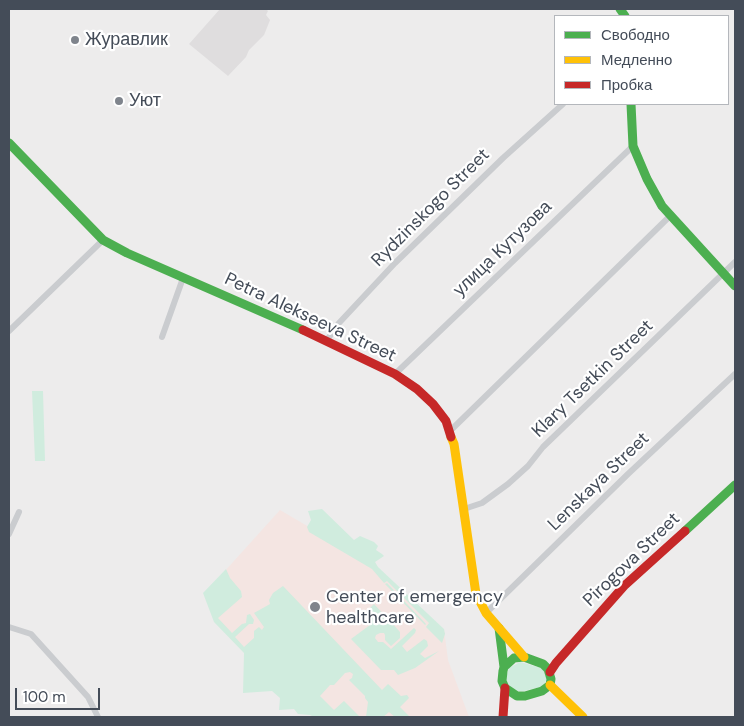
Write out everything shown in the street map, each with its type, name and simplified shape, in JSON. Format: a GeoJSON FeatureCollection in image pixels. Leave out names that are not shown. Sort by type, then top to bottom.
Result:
{"type":"FeatureCollection","features":[{"type":"Feature","properties":{"kind":"street","name":"Rydzinskogo Street"},"geometry":{"type":"LineString","coordinates":[[327,340],[339,323],[395,263],[503,158],[562,105]]}},
{"type":"Feature","properties":{"kind":"street"},"geometry":{"type":"LineString","coordinates":[[632,105],[633,146],[647,179],[670,216],[735,286]]}},
{"type":"Feature","properties":{"kind":"street","name":"Petra Alekseeva Street"},"geometry":{"type":"LineString","coordinates":[[9,143],[103,240],[127,253],[327,340],[395,374],[417,389],[433,404],[446,421],[454,444],[476,594],[486,612],[524,657]]}},
{"type":"Feature","properties":{"kind":"street","name":"улица Кутузова"},"geometry":{"type":"LineString","coordinates":[[395,374],[633,146]]}},
{"type":"Feature","properties":{"kind":"street"},"geometry":{"type":"LineString","coordinates":[[450,431],[670,216]]}},
{"type":"Feature","properties":{"kind":"street"},"geometry":{"type":"LineString","coordinates":[[9,331],[103,240]]}},
{"type":"Feature","properties":{"kind":"street","name":"Klary Tsetkin Street"},"geometry":{"type":"LineString","coordinates":[[464,509],[482,503],[528,466],[550,441],[735,262]]}},
{"type":"Feature","properties":{"kind":"street"},"geometry":{"type":"LineString","coordinates":[[162,337],[183,278]]}},
{"type":"Feature","properties":{"kind":"street","name":"Lenskaya Street"},"geometry":{"type":"LineString","coordinates":[[486,612],[628,474],[735,374]]}},
{"type":"Feature","properties":{"kind":"street","name":"Pirogova Street"},"geometry":{"type":"LineString","coordinates":[[550,672],[624,586],[735,485]]}},
{"type":"Feature","properties":{"kind":"street"},"geometry":{"type":"LineString","coordinates":[[9,534],[19,512]]}},
{"type":"Feature","properties":{"kind":"street"},"geometry":{"type":"LineString","coordinates":[[9,627],[31,634],[88,697],[98,717]]}},
{"type":"Feature","properties":{"kind":"street"},"geometry":{"type":"LineString","coordinates":[[499,628],[504,667],[502,676],[505,688],[503,717]]}},
{"type":"Feature","properties":{"kind":"street"},"geometry":{"type":"LineString","coordinates":[[504,667],[514,658],[524,657],[543,664],[556,663]]}},
{"type":"Feature","properties":{"kind":"street"},"geometry":{"type":"LineString","coordinates":[[504,703],[508,698],[535,694],[550,685],[550,672],[543,664]]}},
{"type":"Feature","properties":{"kind":"street"},"geometry":{"type":"LineString","coordinates":[[550,685],[582,717]]}},
{"type":"Feature","properties":{"kind":"street"},"geometry":{"type":"LineString","coordinates":[[505,688],[511,694],[517,696]]}},
{"type":"Feature","properties":{"kind":"shaded area"},"geometry":{"type":"Polygon","coordinates":[[[220,9],[266,9],[268,11],[266,15],[270,20],[264,35],[228,76],[189,44],[220,9]]]}},
{"type":"Feature","properties":{"kind":"shaded area","name":"Center of emergency healthcare"},"geometry":{"type":"Polygon","coordinates":[[[280,510],[377,567],[444,630],[448,660],[469,717],[315,717],[215,621],[205,593],[280,510]]]}},
{"type":"Feature","properties":{"kind":"green space"},"geometry":{"type":"Polygon","coordinates":[[[32,391],[43,391],[45,461],[35,461],[32,391]]]}},
{"type":"Feature","properties":{"kind":"green space"},"geometry":{"type":"Polygon","coordinates":[[[322,509],[354,540],[360,536],[374,542],[378,546],[376,550],[384,556],[375,562],[378,567],[444,629],[445,634],[442,643],[426,627],[429,623],[387,581],[384,583],[372,569],[309,532],[307,527],[311,520],[308,511],[322,509]]]}},
{"type":"Feature","properties":{"kind":"green space"},"geometry":{"type":"Polygon","coordinates":[[[226,569],[230,578],[241,591],[242,597],[218,618],[232,633],[242,624],[246,623],[247,615],[250,614],[254,620],[253,624],[249,624],[235,637],[244,647],[254,638],[254,631],[259,627],[262,630],[264,627],[254,613],[270,604],[269,600],[273,593],[283,586],[382,690],[388,684],[401,696],[407,695],[409,698],[400,707],[410,717],[395,717],[389,712],[383,717],[366,717],[368,702],[365,696],[349,680],[353,674],[350,672],[345,673],[334,685],[330,685],[320,696],[334,710],[344,701],[360,717],[314,717],[298,714],[294,709],[279,710],[280,698],[272,691],[243,693],[244,653],[214,622],[203,593],[226,569]]]}},
{"type":"Feature","properties":{"kind":"green space"},"geometry":{"type":"Polygon","coordinates":[[[387,583],[426,624],[425,625],[385,584],[387,583]]]}},
{"type":"Feature","properties":{"kind":"green space"},"geometry":{"type":"Polygon","coordinates":[[[374,604],[400,632],[400,638],[391,646],[385,640],[384,633],[376,635],[375,638],[378,642],[383,642],[391,649],[414,628],[416,630],[415,633],[402,646],[407,652],[424,639],[427,641],[428,646],[420,654],[425,658],[439,651],[415,668],[398,675],[394,670],[381,670],[351,639],[370,625],[368,618],[364,614],[374,604]]]}},
{"type":"Feature","properties":{"kind":"green space"},"geometry":{"type":"Polygon","coordinates":[[[520,662],[542,668],[547,677],[541,687],[518,691],[510,687],[507,682],[509,668],[520,662]]]}},
{"type":"Feature","properties":{"kind":"traffic: fast"},"geometry":{"type":"LineString","coordinates":[[620,9],[624,15]]}},
{"type":"Feature","properties":{"kind":"traffic: fast"},"geometry":{"type":"LineString","coordinates":[[631,105],[633,146],[647,179],[662,206],[735,286]]}},
{"type":"Feature","properties":{"kind":"traffic: fast"},"geometry":{"type":"LineString","coordinates":[[9,143],[103,240],[127,253],[303,330]]}},
{"type":"Feature","properties":{"kind":"traffic: fast"},"geometry":{"type":"LineString","coordinates":[[685,531],[735,485]]}},
{"type":"Feature","properties":{"kind":"traffic: fast"},"geometry":{"type":"LineString","coordinates":[[499,628],[504,667]]}},
{"type":"Feature","properties":{"kind":"traffic: fast"},"geometry":{"type":"LineString","coordinates":[[524,657],[543,664],[548,669],[551,679],[550,685],[542,691],[525,696],[517,696],[505,688],[502,681],[503,671],[504,667],[514,658],[524,657]]}},
{"type":"Feature","properties":{"kind":"traffic: slow"},"geometry":{"type":"LineString","coordinates":[[451,437],[454,444],[476,594],[486,613],[524,657]]}},
{"type":"Feature","properties":{"kind":"traffic: slow"},"geometry":{"type":"LineString","coordinates":[[550,685],[583,717]]}},
{"type":"Feature","properties":{"kind":"traffic: jam"},"geometry":{"type":"LineString","coordinates":[[303,330],[395,374],[417,389],[433,404],[446,421],[451,437]]}},
{"type":"Feature","properties":{"kind":"traffic: jam"},"geometry":{"type":"LineString","coordinates":[[550,672],[624,586],[685,531]]}},
{"type":"Feature","properties":{"kind":"traffic: jam"},"geometry":{"type":"LineString","coordinates":[[503,717],[505,688]]}},
{"type":"Feature","properties":{"kind":"place","name":"Журавлик"},"geometry":{"type":"Point","coordinates":[75,40]}},
{"type":"Feature","properties":{"kind":"place","name":"Уют"},"geometry":{"type":"Point","coordinates":[119,101]}},
{"type":"Feature","properties":{"kind":"place","name":"Center of emergency healthcare"},"geometry":{"type":"Point","coordinates":[315,607]}}]}
